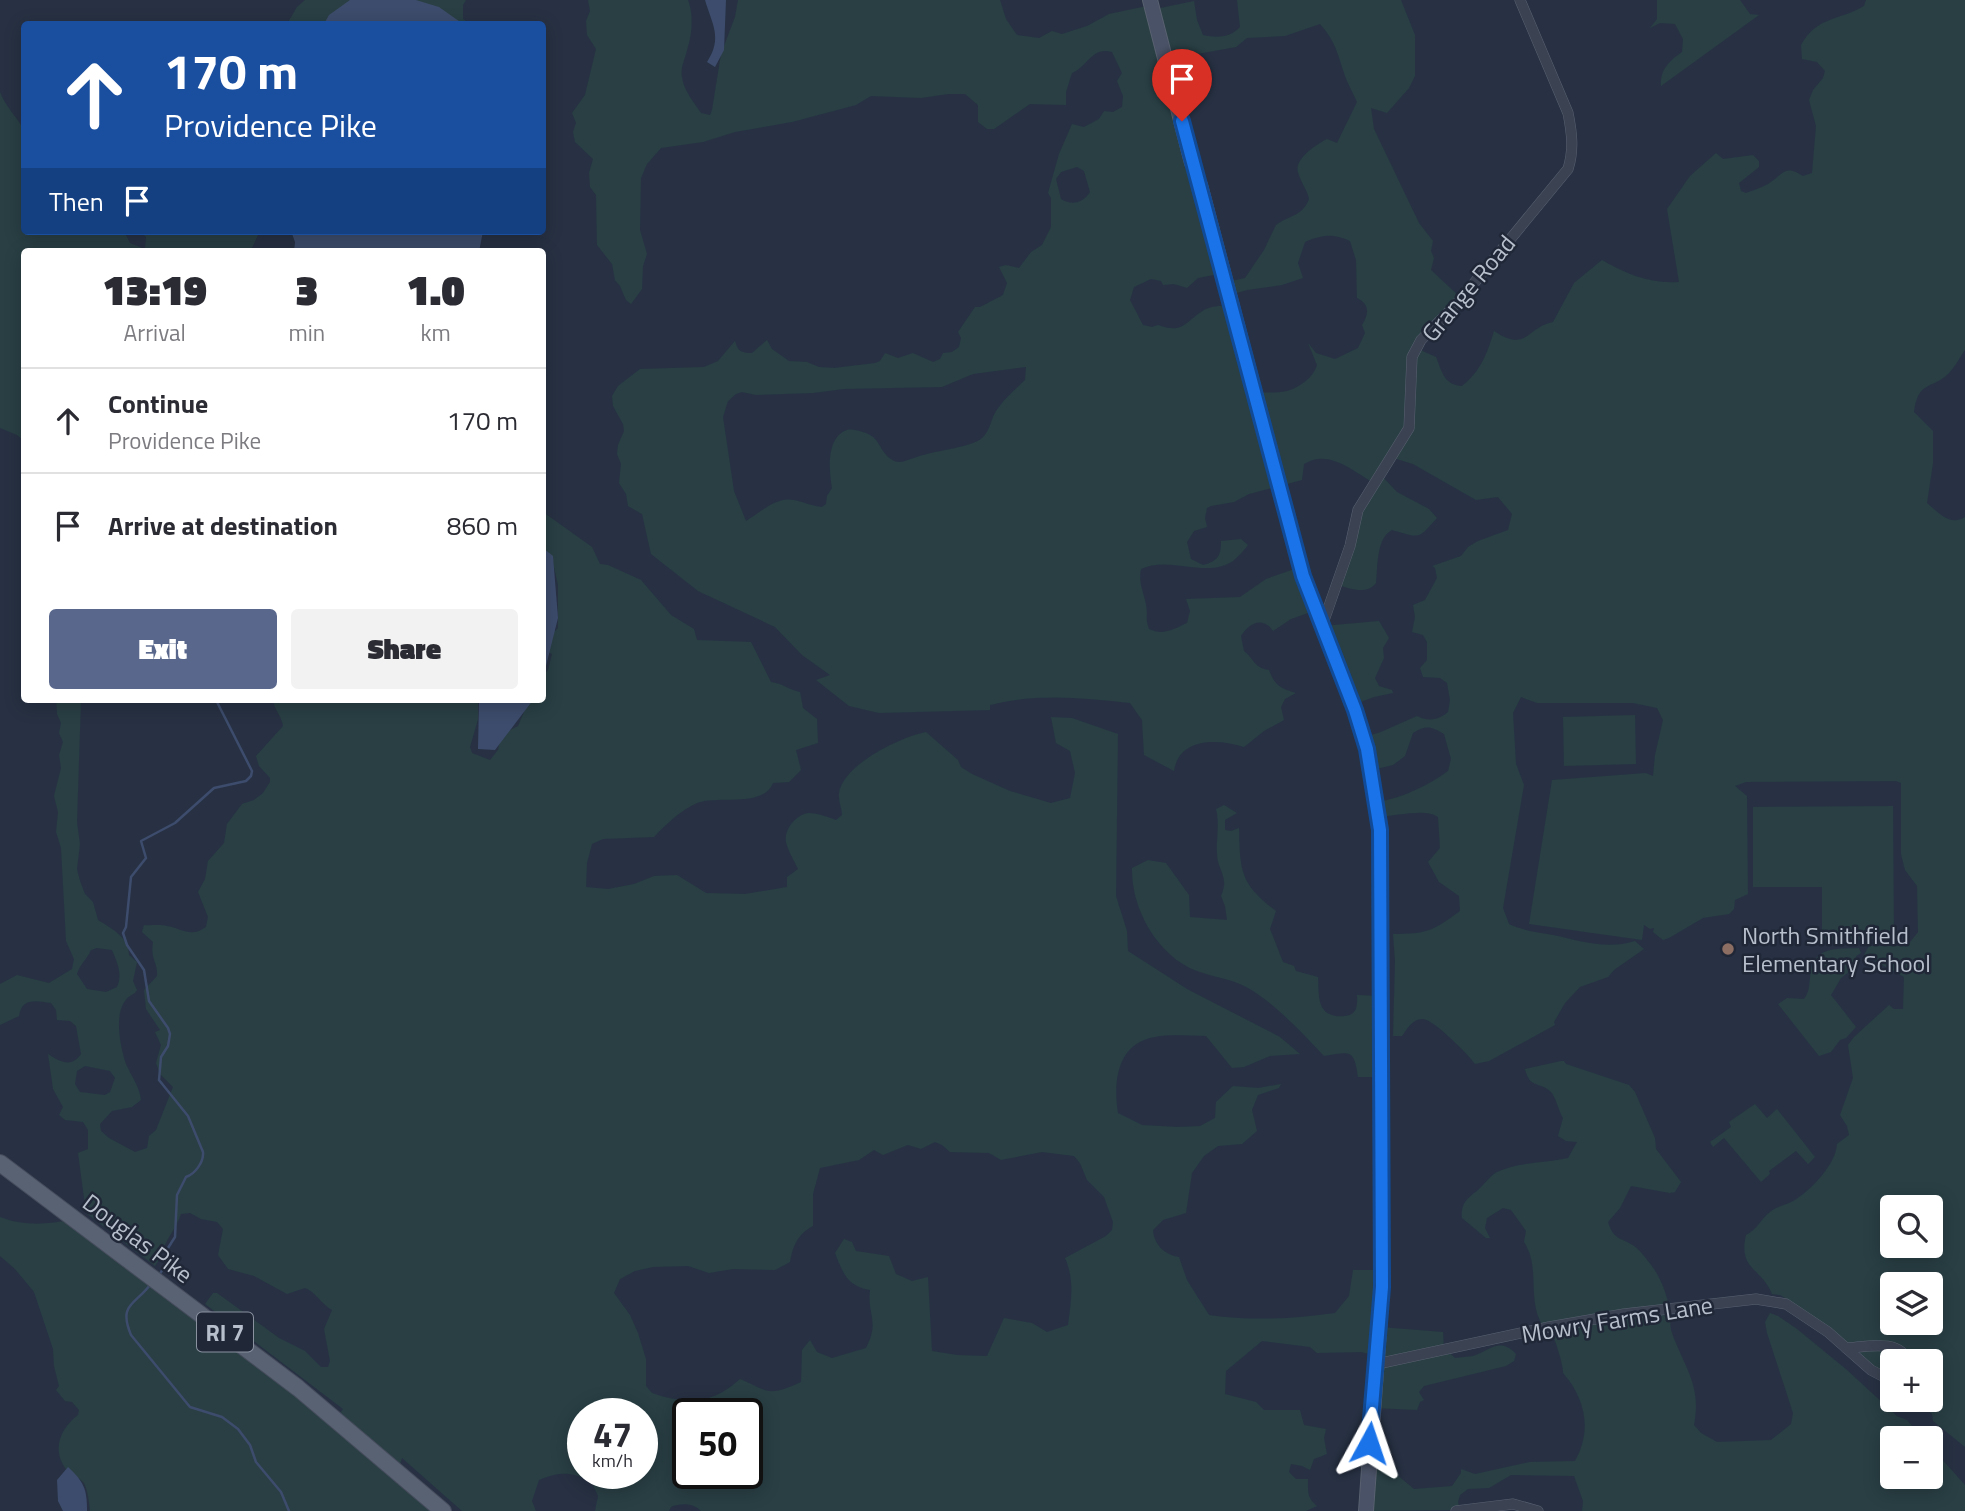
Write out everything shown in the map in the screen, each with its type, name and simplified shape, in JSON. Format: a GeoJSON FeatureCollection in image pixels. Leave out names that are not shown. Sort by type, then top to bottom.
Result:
{"type":"FeatureCollection","features":[{"type":"Feature","properties":{"kind":"main road"},"geometry":{"type":"LineString","coordinates":[[1150,0],[1192,163]]}},
{"type":"Feature","properties":{"kind":"main road"},"geometry":{"type":"LineString","coordinates":[[1200,185],[1303,576],[1367,749],[1377,798],[1380,830],[1382,1223],[1377,1364],[1366,1511]]}},
{"type":"Feature","properties":{"kind":"main road","name":"Douglas Pike"},"geometry":{"type":"LineString","coordinates":[[0,1163],[298,1388],[443,1511]]}},
{"type":"Feature","properties":{"kind":"street","name":"Grange Road"},"geometry":{"type":"LineString","coordinates":[[1322,626],[1350,546],[1358,510],[1409,428],[1412,358],[1422,340],[1461,299],[1568,169],[1572,154],[1572,132],[1568,113],[1520,0]]}},
{"type":"Feature","properties":{"kind":"street"},"geometry":{"type":"LineString","coordinates":[[1192,163],[1200,185]]}},
{"type":"Feature","properties":{"kind":"street","name":"Mowry Farms Lane"},"geometry":{"type":"LineString","coordinates":[[1377,1364],[1549,1327],[1625,1314],[1756,1299],[1786,1304],[1828,1332],[1880,1375]]}},
{"type":"Feature","properties":{"kind":"street"},"geometry":{"type":"LineString","coordinates":[[1846,1348],[1898,1349]]}},
{"type":"Feature","properties":{"kind":"street"},"geometry":{"type":"LineString","coordinates":[[1456,1511],[1513,1504],[1538,1511]]}},
{"type":"Feature","properties":{"kind":"green space"},"geometry":{"type":"Polygon","coordinates":[[[305,0],[466,0],[463,5],[465,21],[289,21],[305,0]]]}},
{"type":"Feature","properties":{"kind":"green space"},"geometry":{"type":"Polygon","coordinates":[[[588,0],[688,0],[692,25],[682,78],[687,92],[701,113],[710,115],[721,54],[735,17],[738,0],[1000,0],[1006,19],[1017,35],[1039,38],[1052,31],[1062,34],[1087,26],[1109,14],[1147,6],[1151,10],[1194,1],[1203,35],[1218,37],[1228,35],[1240,27],[1237,0],[1401,0],[1415,35],[1415,76],[1409,88],[1387,113],[1371,108],[1374,129],[1419,223],[1433,241],[1431,251],[1434,258],[1431,270],[1461,298],[1429,323],[1416,348],[1436,357],[1447,380],[1462,386],[1482,362],[1494,331],[1514,340],[1526,337],[1553,322],[1574,283],[1602,260],[1639,277],[1679,282],[1667,209],[1690,176],[1716,153],[1723,159],[1753,155],[1759,161],[1759,167],[1739,183],[1741,191],[1746,193],[1768,184],[1788,171],[1803,176],[1812,173],[1816,126],[1809,100],[1825,71],[1817,62],[1802,59],[1801,45],[1814,29],[1864,6],[1866,0],[1965,0],[1965,350],[1949,373],[1922,390],[1914,412],[1933,431],[1933,463],[1927,503],[1949,519],[1960,520],[1965,517],[1965,1447],[1943,1429],[1943,1426],[1933,1421],[1929,1412],[1943,1412],[1943,1349],[1880,1349],[1880,1372],[1790,1301],[1772,1294],[1748,1262],[1744,1246],[1746,1235],[1770,1212],[1795,1200],[1828,1168],[1837,1144],[1849,1135],[1840,1115],[1853,1078],[1848,1045],[1889,1005],[1894,1009],[1903,1009],[1904,977],[1864,955],[1869,946],[1907,946],[1918,932],[1917,886],[1905,870],[1901,854],[1901,783],[1746,782],[1735,786],[1747,796],[1748,894],[1735,900],[1734,909],[1729,914],[1703,918],[1669,938],[1663,940],[1653,932],[1654,928],[1650,929],[1644,925],[1642,940],[1529,924],[1552,780],[1646,773],[1653,776],[1663,720],[1657,708],[1633,703],[1537,703],[1521,697],[1513,713],[1516,764],[1524,785],[1503,908],[1509,924],[1525,930],[1594,944],[1614,945],[1635,941],[1644,949],[1608,977],[1580,987],[1565,1003],[1554,1022],[1555,1025],[1489,1061],[1475,1064],[1442,1031],[1423,1019],[1413,1022],[1402,1036],[1393,1036],[1393,934],[1429,930],[1460,911],[1459,896],[1439,882],[1428,862],[1440,848],[1438,817],[1419,813],[1379,817],[1378,802],[1406,794],[1432,781],[1448,771],[1451,759],[1444,734],[1432,728],[1425,728],[1413,733],[1405,756],[1393,765],[1372,770],[1364,737],[1417,716],[1433,719],[1448,712],[1450,700],[1447,683],[1440,678],[1423,677],[1420,668],[1427,660],[1427,642],[1423,635],[1412,632],[1415,617],[1413,605],[1425,600],[1437,578],[1432,566],[1461,556],[1468,547],[1478,541],[1508,530],[1512,514],[1498,497],[1476,500],[1413,464],[1390,457],[1379,473],[1397,492],[1429,509],[1437,518],[1422,534],[1414,536],[1392,530],[1387,534],[1380,546],[1376,583],[1368,589],[1358,590],[1338,585],[1372,482],[1347,467],[1330,460],[1313,460],[1304,464],[1302,480],[1207,508],[1207,527],[1194,531],[1187,542],[1191,559],[1203,565],[1212,562],[1219,554],[1221,541],[1241,539],[1248,545],[1233,561],[1223,566],[1200,568],[1163,564],[1141,569],[1149,629],[1164,632],[1187,623],[1190,611],[1186,599],[1240,597],[1266,579],[1300,567],[1314,611],[1291,619],[1273,631],[1265,624],[1256,623],[1241,636],[1244,651],[1255,663],[1269,670],[1279,686],[1296,693],[1285,699],[1281,707],[1284,720],[1244,747],[1212,742],[1192,746],[1177,760],[1174,771],[1144,755],[1142,720],[1130,703],[1042,698],[1007,701],[990,705],[990,710],[879,713],[849,706],[816,680],[830,675],[802,655],[775,627],[698,591],[651,554],[642,514],[628,506],[626,494],[619,483],[621,464],[617,454],[624,431],[613,406],[612,396],[618,386],[640,369],[704,367],[718,361],[735,341],[741,351],[752,353],[767,340],[772,349],[789,361],[834,368],[875,363],[880,361],[885,353],[898,358],[913,353],[933,362],[940,359],[943,353],[952,352],[959,347],[961,338],[958,332],[975,307],[1003,295],[1007,283],[999,267],[1006,265],[1019,268],[1031,252],[1042,245],[1051,227],[1051,198],[1048,193],[1059,154],[1072,124],[1084,127],[1099,119],[1104,111],[1113,112],[1122,107],[1123,96],[1117,81],[1122,73],[1112,52],[1095,54],[1072,73],[1066,92],[1066,105],[1030,104],[994,129],[987,129],[978,122],[978,105],[965,94],[921,98],[871,96],[856,105],[792,122],[735,132],[703,142],[661,148],[647,164],[641,178],[640,230],[647,254],[643,266],[642,289],[631,304],[615,280],[612,264],[597,245],[596,195],[590,187],[589,173],[593,159],[575,142],[573,132],[576,123],[572,113],[585,95],[596,49],[587,35],[586,21],[590,11],[588,0]],[[1320,24],[1285,36],[1247,38],[1236,47],[1164,60],[1219,274],[1198,278],[1187,288],[1174,284],[1163,285],[1161,281],[1151,279],[1134,287],[1130,300],[1143,325],[1152,327],[1158,325],[1178,328],[1207,309],[1227,305],[1252,394],[1287,391],[1313,374],[1317,365],[1308,343],[1316,353],[1335,359],[1358,348],[1365,333],[1362,325],[1367,313],[1364,303],[1357,298],[1356,260],[1350,241],[1344,238],[1322,236],[1305,242],[1298,263],[1303,278],[1226,296],[1223,283],[1245,278],[1264,250],[1276,225],[1300,212],[1306,205],[1309,199],[1298,172],[1299,162],[1312,148],[1327,139],[1337,143],[1357,102],[1334,45],[1320,24]],[[1077,167],[1061,172],[1056,179],[1061,199],[1073,203],[1081,201],[1090,192],[1084,171],[1077,167]],[[1026,367],[973,374],[942,387],[736,394],[728,401],[723,417],[734,491],[746,521],[781,500],[794,500],[822,507],[826,504],[832,488],[832,447],[840,434],[847,430],[871,435],[887,456],[899,462],[968,445],[981,439],[996,411],[1025,380],[1026,367]]]}},
{"type":"Feature","properties":{"kind":"green space"},"geometry":{"type":"Polygon","coordinates":[[[1657,0],[1740,0],[1750,14],[1759,15],[1661,86],[1666,66],[1682,52],[1683,39],[1675,24],[1660,23],[1650,28],[1657,19],[1657,0]]]}},
{"type":"Feature","properties":{"kind":"green space"},"geometry":{"type":"Polygon","coordinates":[[[0,92],[21,126],[21,235],[126,235],[130,243],[142,248],[21,248],[21,438],[0,428],[0,92]]]}},
{"type":"Feature","properties":{"kind":"green space"},"geometry":{"type":"Polygon","coordinates":[[[144,235],[258,235],[252,248],[145,248],[144,235]]]}},
{"type":"Feature","properties":{"kind":"green space"},"geometry":{"type":"Polygon","coordinates":[[[546,514],[592,547],[600,564],[641,580],[671,615],[694,629],[697,640],[751,642],[771,682],[800,692],[803,708],[817,719],[818,743],[796,750],[801,770],[789,782],[773,783],[768,791],[760,796],[697,803],[685,809],[654,837],[603,839],[592,844],[587,863],[586,887],[608,889],[634,884],[654,876],[677,875],[706,893],[745,894],[787,887],[787,877],[798,869],[786,842],[792,823],[808,813],[836,820],[842,815],[839,793],[843,783],[861,763],[888,746],[926,732],[958,760],[961,767],[972,774],[1010,791],[1051,803],[1070,798],[1075,773],[1070,751],[1056,743],[1051,717],[1072,718],[1118,734],[1116,896],[1127,931],[1128,951],[1187,989],[1280,1037],[1300,1054],[1270,1056],[1244,1067],[1232,1068],[1206,1036],[1174,1035],[1142,1041],[1132,1047],[1125,1056],[1117,1077],[1118,1113],[1142,1125],[1200,1126],[1215,1118],[1216,1102],[1233,1086],[1258,1088],[1281,1084],[1279,1088],[1258,1095],[1252,1110],[1257,1131],[1242,1144],[1218,1146],[1204,1156],[1192,1173],[1186,1213],[1163,1220],[1153,1230],[1158,1245],[1165,1252],[1179,1257],[1187,1280],[1209,1315],[1272,1318],[1335,1313],[1349,1296],[1353,1270],[1381,1270],[1380,1327],[1443,1332],[1444,1348],[1455,1358],[1473,1356],[1495,1346],[1505,1346],[1516,1354],[1514,1361],[1506,1366],[1424,1386],[1419,1392],[1424,1400],[1420,1402],[1417,1410],[1374,1408],[1377,1356],[1361,1352],[1317,1353],[1310,1347],[1262,1341],[1226,1371],[1225,1394],[1256,1402],[1264,1410],[1300,1410],[1304,1425],[1326,1429],[1324,1438],[1327,1454],[1314,1459],[1310,1470],[1291,1464],[1289,1472],[1296,1479],[1308,1479],[1311,1500],[1317,1506],[1306,1511],[701,1511],[694,1506],[683,1504],[671,1507],[669,1511],[595,1511],[598,1496],[595,1489],[658,1489],[658,1398],[567,1398],[567,1474],[553,1475],[539,1480],[532,1501],[536,1511],[462,1511],[402,1458],[399,1468],[444,1511],[90,1511],[84,1483],[66,1469],[59,1454],[60,1439],[79,1410],[72,1402],[65,1401],[56,1390],[59,1386],[53,1349],[34,1292],[0,1256],[0,1217],[36,1224],[72,1219],[338,1416],[343,1409],[205,1304],[213,1293],[217,1293],[279,1338],[305,1351],[321,1367],[328,1367],[330,1361],[324,1329],[332,1310],[312,1292],[305,1288],[287,1294],[254,1276],[228,1269],[218,1255],[223,1229],[217,1222],[201,1219],[190,1213],[181,1214],[155,1266],[86,1213],[78,1153],[88,1149],[88,1130],[83,1122],[65,1120],[59,1115],[63,1107],[53,1089],[48,1054],[70,1062],[81,1054],[76,1026],[70,1021],[57,1020],[56,1010],[51,1003],[35,1001],[26,1003],[19,1016],[0,1025],[0,984],[17,975],[49,983],[72,969],[74,959],[66,941],[61,848],[56,832],[58,812],[54,796],[61,768],[59,755],[63,742],[59,733],[61,723],[56,703],[81,703],[77,822],[80,844],[77,869],[80,881],[85,894],[93,902],[98,920],[123,938],[129,955],[137,962],[133,981],[137,990],[123,1005],[119,1031],[124,1058],[141,1100],[132,1107],[112,1111],[100,1124],[101,1131],[109,1138],[135,1152],[147,1148],[149,1136],[156,1130],[173,1087],[160,1074],[156,1063],[161,1045],[155,1032],[160,1030],[146,1009],[144,990],[157,976],[157,971],[152,953],[153,942],[142,932],[144,925],[164,925],[186,932],[195,932],[206,927],[208,917],[198,892],[205,879],[208,861],[224,843],[227,824],[242,804],[263,793],[270,782],[256,756],[283,726],[274,703],[478,703],[478,719],[470,747],[472,753],[490,760],[498,750],[501,735],[518,726],[528,703],[546,703],[546,672],[552,654],[546,651],[546,630],[555,631],[558,628],[558,585],[553,563],[546,558],[546,514]],[[91,950],[80,967],[77,974],[87,989],[106,992],[117,987],[119,973],[112,950],[91,950]],[[85,1066],[77,1071],[75,1084],[80,1092],[105,1095],[110,1092],[115,1078],[110,1071],[85,1066]],[[935,1142],[921,1149],[908,1145],[883,1155],[874,1150],[859,1160],[820,1168],[813,1194],[813,1226],[797,1241],[790,1262],[775,1270],[733,1269],[709,1273],[688,1266],[653,1267],[635,1271],[620,1279],[614,1293],[630,1315],[638,1333],[646,1359],[646,1386],[652,1393],[672,1398],[672,1489],[763,1489],[763,1398],[710,1398],[740,1379],[769,1391],[782,1390],[801,1382],[802,1350],[810,1340],[817,1352],[832,1358],[866,1348],[873,1324],[870,1290],[851,1282],[844,1272],[835,1253],[844,1239],[852,1242],[856,1251],[889,1256],[896,1274],[912,1281],[928,1277],[932,1351],[987,1356],[1004,1318],[1032,1323],[1047,1332],[1068,1325],[1071,1283],[1065,1258],[1112,1230],[1113,1222],[1104,1197],[1087,1180],[1074,1156],[1042,1152],[1001,1160],[989,1153],[950,1152],[935,1142]]]}},
{"type":"Feature","properties":{"kind":"green space"},"geometry":{"type":"Polygon","coordinates":[[[1379,621],[1389,638],[1383,648],[1384,658],[1375,678],[1379,686],[1392,690],[1393,693],[1355,704],[1323,626],[1379,621]]]}},
{"type":"Feature","properties":{"kind":"green space"},"geometry":{"type":"Polygon","coordinates":[[[1635,715],[1636,764],[1564,766],[1563,717],[1635,715]]]}},
{"type":"Feature","properties":{"kind":"green space"},"geometry":{"type":"Polygon","coordinates":[[[1224,805],[1237,813],[1225,820],[1225,830],[1239,828],[1244,876],[1255,893],[1276,911],[1270,929],[1283,962],[1294,966],[1296,971],[1318,977],[1320,1003],[1324,1010],[1334,1016],[1354,1012],[1357,995],[1380,996],[1381,1077],[1358,1077],[1355,1061],[1349,1054],[1324,1056],[1269,1002],[1236,982],[1197,971],[1183,964],[1170,954],[1149,929],[1136,899],[1132,868],[1148,860],[1166,863],[1189,895],[1190,917],[1227,920],[1221,896],[1224,878],[1218,859],[1216,809],[1224,805]]]}},
{"type":"Feature","properties":{"kind":"green space"},"geometry":{"type":"Polygon","coordinates":[[[1893,806],[1894,939],[1822,940],[1822,887],[1753,887],[1753,807],[1893,806]]]}},
{"type":"Feature","properties":{"kind":"green space"},"geometry":{"type":"Polygon","coordinates":[[[1859,948],[1861,953],[1856,956],[1858,965],[1841,978],[1831,995],[1856,1027],[1846,1038],[1840,1040],[1831,1052],[1819,1056],[1778,1004],[1787,998],[1804,999],[1812,968],[1820,955],[1833,949],[1859,948]]]}},
{"type":"Feature","properties":{"kind":"green space"},"geometry":{"type":"Polygon","coordinates":[[[1564,1061],[1566,1064],[1629,1085],[1635,1092],[1655,1138],[1656,1149],[1681,1182],[1675,1192],[1670,1193],[1631,1186],[1620,1208],[1608,1222],[1615,1236],[1641,1253],[1655,1270],[1662,1285],[1669,1306],[1672,1333],[1694,1387],[1694,1425],[1701,1433],[1717,1442],[1771,1440],[1791,1424],[1793,1413],[1767,1333],[1765,1322],[1770,1313],[1797,1329],[1847,1370],[1880,1400],[1880,1412],[1893,1412],[1912,1426],[1880,1426],[1880,1489],[1943,1489],[1943,1460],[1965,1485],[1965,1511],[1582,1511],[1583,1501],[1574,1476],[1511,1475],[1489,1488],[1468,1489],[1460,1495],[1460,1510],[1366,1511],[1369,1458],[1382,1458],[1394,1465],[1397,1475],[1414,1489],[1452,1486],[1461,1469],[1475,1474],[1530,1462],[1575,1461],[1580,1450],[1584,1438],[1584,1415],[1577,1394],[1563,1373],[1553,1335],[1541,1323],[1537,1311],[1532,1261],[1524,1242],[1526,1231],[1511,1210],[1503,1208],[1487,1218],[1485,1228],[1490,1238],[1486,1238],[1462,1218],[1467,1199],[1497,1172],[1523,1164],[1568,1158],[1577,1142],[1566,1141],[1558,1136],[1563,1118],[1554,1096],[1546,1088],[1532,1082],[1525,1069],[1564,1061]]]}},
{"type":"Feature","properties":{"kind":"green space"},"geometry":{"type":"Polygon","coordinates":[[[1755,1104],[1767,1118],[1777,1109],[1815,1157],[1808,1164],[1796,1151],[1769,1171],[1770,1174],[1761,1182],[1724,1138],[1713,1147],[1710,1142],[1731,1127],[1729,1122],[1755,1104]]]}},
{"type":"Feature","properties":{"kind":"water"},"geometry":{"type":"Polygon","coordinates":[[[350,0],[416,0],[439,7],[459,21],[326,21],[329,15],[350,0]]]}},
{"type":"Feature","properties":{"kind":"water"},"geometry":{"type":"Polygon","coordinates":[[[705,0],[726,0],[724,50],[715,67],[707,62],[714,46],[715,31],[705,0]]]}},
{"type":"Feature","properties":{"kind":"water"},"geometry":{"type":"Polygon","coordinates":[[[292,235],[482,235],[480,248],[294,248],[292,235]]]}},
{"type":"Feature","properties":{"kind":"water"},"geometry":{"type":"Polygon","coordinates":[[[546,550],[553,556],[558,618],[546,666],[546,550]]]}},
{"type":"Feature","properties":{"kind":"water"},"geometry":{"type":"Polygon","coordinates":[[[479,703],[531,703],[495,750],[478,749],[479,703]]]}},
{"type":"Feature","properties":{"kind":"water"},"geometry":{"type":"Polygon","coordinates":[[[68,1467],[84,1486],[87,1511],[63,1511],[58,1501],[57,1480],[68,1467]]]}},
{"type":"Feature","properties":{"kind":"waterway"},"geometry":{"type":"LineString","coordinates":[[159,1275],[165,1266],[168,1248],[175,1237],[177,1195],[186,1177],[200,1164],[203,1152],[188,1116],[159,1080],[161,1057],[168,1046],[170,1034],[149,1001],[144,970],[127,945],[123,933],[126,927],[131,877],[146,858],[141,841],[175,823],[214,788],[246,781],[251,776],[252,771],[218,703]]}},
{"type":"Feature","properties":{"kind":"waterway"},"geometry":{"type":"LineString","coordinates":[[150,1285],[127,1311],[127,1325],[131,1335],[190,1407],[222,1417],[238,1429],[250,1445],[256,1462],[281,1492],[289,1511]]}},
{"type":"Feature","properties":{"kind":"place","name":"North Smithfield Elementary School"},"geometry":{"type":"Point","coordinates":[1728,949]}},
{"type":"Feature","properties":{"kind":"route"},"geometry":{"type":"LineString","coordinates":[[1182,121],[1303,576],[1355,710],[1367,749],[1377,798],[1380,830],[1382,1287],[1369,1443]]}}]}
